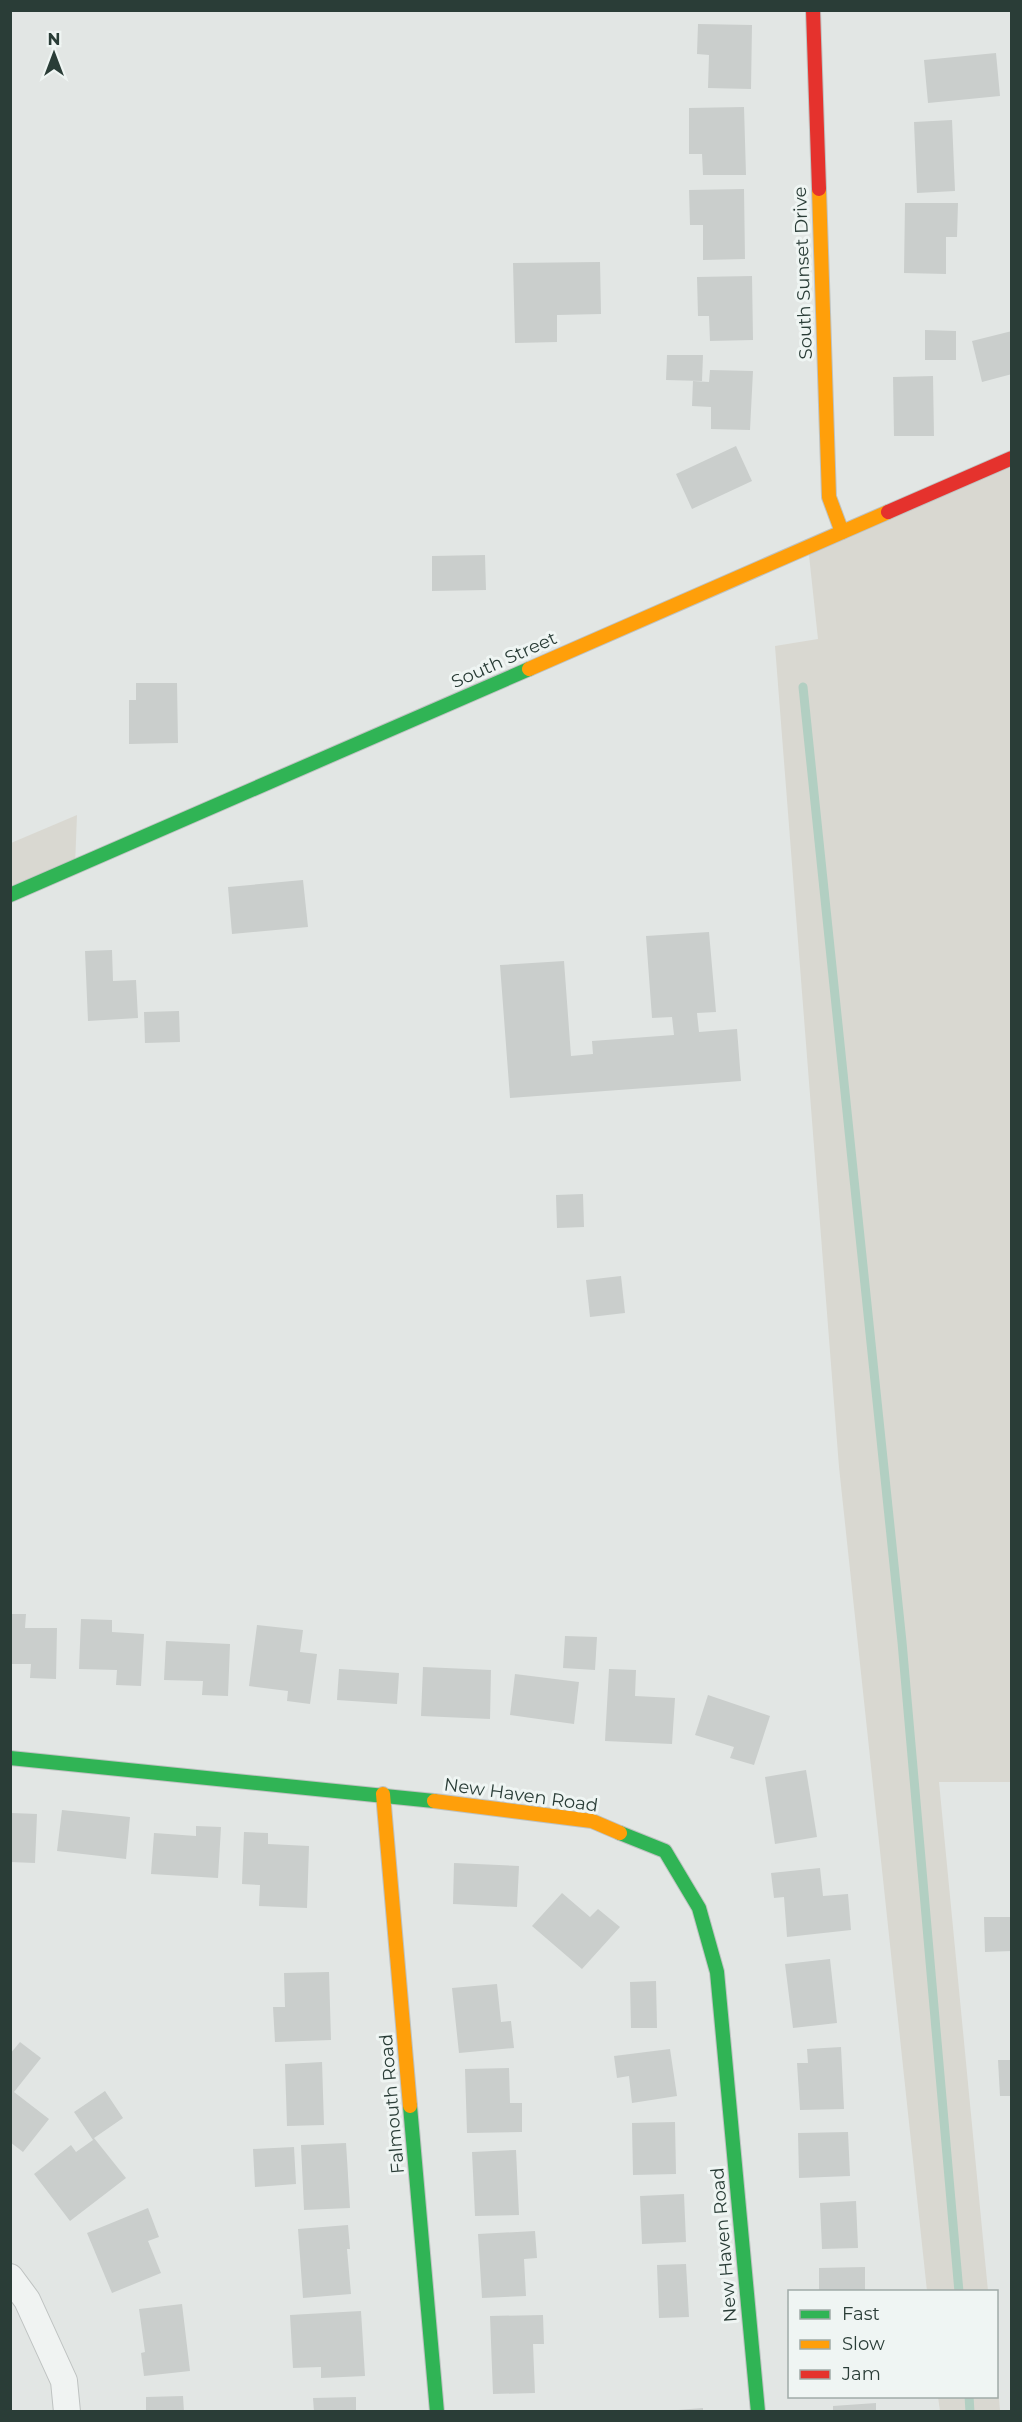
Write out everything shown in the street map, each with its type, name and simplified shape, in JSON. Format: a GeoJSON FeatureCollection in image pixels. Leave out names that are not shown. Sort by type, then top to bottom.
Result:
{"type":"FeatureCollection","features":[{"type":"Feature","properties":{"kind":"street","name":"South Sunset Drive"},"geometry":{"type":"LineString","coordinates":[[818,11],[829,497],[842,532]]}},
{"type":"Feature","properties":{"kind":"street","name":"South Street"},"geometry":{"type":"LineString","coordinates":[[10,895],[1011,458]]}},
{"type":"Feature","properties":{"kind":"street","name":"New Haven Road"},"geometry":{"type":"LineString","coordinates":[[10,1758],[383,1794],[592,1821],[665,1851],[699,1908],[717,1972],[758,2412]]}},
{"type":"Feature","properties":{"kind":"street","name":"Falmouth Road"},"geometry":{"type":"LineString","coordinates":[[383,1794],[437,2412]]}},
{"type":"Feature","properties":{"kind":"street"},"geometry":{"type":"LineString","coordinates":[[10,2277],[19,2303],[64,2381],[67,2412]]}},
{"type":"Feature","properties":{"kind":"shaded area"},"geometry":{"type":"Polygon","coordinates":[[[1011,458],[1011,1782],[939,1782],[988,2290],[927,2290],[839,1467],[775,646],[818,639],[808,546],[1011,458]]]}},
{"type":"Feature","properties":{"kind":"shaded area"},"geometry":{"type":"Polygon","coordinates":[[[77,815],[75,866],[11,895],[11,843],[77,815]]]}},
{"type":"Feature","properties":{"kind":"shaded area"},"geometry":{"type":"Polygon","coordinates":[[[998,2386],[1000,2411],[940,2411],[938,2398],[998,2398],[998,2386]]]}},
{"type":"Feature","properties":{"kind":"building"},"geometry":{"type":"Polygon","coordinates":[[[698,24],[752,25],[751,89],[708,88],[709,55],[697,54],[698,24]]]}},
{"type":"Feature","properties":{"kind":"building"},"geometry":{"type":"Polygon","coordinates":[[[996,53],[1000,96],[928,103],[924,60],[996,53]]]}},
{"type":"Feature","properties":{"kind":"building"},"geometry":{"type":"Polygon","coordinates":[[[744,107],[746,175],[703,175],[702,154],[689,154],[689,108],[744,107]]]}},
{"type":"Feature","properties":{"kind":"building"},"geometry":{"type":"Polygon","coordinates":[[[952,120],[955,191],[917,193],[914,122],[952,120]]]}},
{"type":"Feature","properties":{"kind":"building"},"geometry":{"type":"Polygon","coordinates":[[[744,189],[745,259],[703,260],[703,225],[690,225],[689,190],[744,189]]]}},
{"type":"Feature","properties":{"kind":"building"},"geometry":{"type":"Polygon","coordinates":[[[905,203],[958,203],[957,237],[946,237],[946,274],[904,273],[905,203]]]}},
{"type":"Feature","properties":{"kind":"building"},"geometry":{"type":"Polygon","coordinates":[[[600,262],[601,314],[557,315],[557,342],[515,343],[513,263],[600,262]]]}},
{"type":"Feature","properties":{"kind":"building"},"geometry":{"type":"Polygon","coordinates":[[[752,276],[753,340],[710,341],[709,316],[698,316],[697,277],[752,276]]]}},
{"type":"Feature","properties":{"kind":"building"},"geometry":{"type":"Polygon","coordinates":[[[925,330],[956,331],[956,360],[925,360],[925,330]]]}},
{"type":"Feature","properties":{"kind":"building"},"geometry":{"type":"Polygon","coordinates":[[[1012,331],[1012,374],[982,382],[972,341],[1012,331]]]}},
{"type":"Feature","properties":{"kind":"building"},"geometry":{"type":"Polygon","coordinates":[[[667,355],[703,355],[702,381],[666,380],[667,355]]]}},
{"type":"Feature","properties":{"kind":"building"},"geometry":{"type":"Polygon","coordinates":[[[710,370],[753,371],[750,430],[711,429],[711,407],[692,406],[693,381],[709,382],[710,370]]]}},
{"type":"Feature","properties":{"kind":"building"},"geometry":{"type":"Polygon","coordinates":[[[933,376],[934,436],[894,436],[893,377],[933,376]]]}},
{"type":"Feature","properties":{"kind":"building"},"geometry":{"type":"Polygon","coordinates":[[[736,446],[752,481],[692,509],[676,474],[736,446]]]}},
{"type":"Feature","properties":{"kind":"building"},"geometry":{"type":"Polygon","coordinates":[[[485,555],[486,590],[432,591],[432,556],[485,555]]]}},
{"type":"Feature","properties":{"kind":"building"},"geometry":{"type":"Polygon","coordinates":[[[136,683],[177,683],[178,743],[129,744],[129,700],[136,700],[136,683]]]}},
{"type":"Feature","properties":{"kind":"building"},"geometry":{"type":"Polygon","coordinates":[[[303,880],[308,927],[232,934],[228,887],[303,880]]]}},
{"type":"Feature","properties":{"kind":"building"},"geometry":{"type":"Polygon","coordinates":[[[709,932],[716,1012],[697,1013],[699,1032],[737,1029],[741,1081],[510,1098],[500,965],[564,961],[571,1056],[593,1054],[592,1041],[674,1035],[672,1017],[652,1018],[646,936],[709,932]]]}},
{"type":"Feature","properties":{"kind":"building"},"geometry":{"type":"Polygon","coordinates":[[[112,950],[113,981],[136,980],[138,1018],[88,1021],[85,951],[112,950]]]}},
{"type":"Feature","properties":{"kind":"building"},"geometry":{"type":"Polygon","coordinates":[[[179,1011],[180,1042],[145,1043],[144,1012],[179,1011]]]}},
{"type":"Feature","properties":{"kind":"building"},"geometry":{"type":"Polygon","coordinates":[[[583,1194],[584,1227],[557,1228],[556,1195],[583,1194]]]}},
{"type":"Feature","properties":{"kind":"building"},"geometry":{"type":"Polygon","coordinates":[[[621,1276],[625,1313],[590,1317],[586,1280],[621,1276]]]}},
{"type":"Feature","properties":{"kind":"building"},"geometry":{"type":"Polygon","coordinates":[[[10,1614],[26,1614],[25,1628],[57,1628],[56,1679],[30,1678],[31,1664],[10,1664],[10,1614]]]}},
{"type":"Feature","properties":{"kind":"building"},"geometry":{"type":"Polygon","coordinates":[[[81,1619],[112,1620],[112,1632],[144,1634],[141,1686],[116,1685],[117,1670],[79,1669],[81,1619]]]}},
{"type":"Feature","properties":{"kind":"building"},"geometry":{"type":"Polygon","coordinates":[[[257,1625],[303,1630],[300,1652],[317,1654],[310,1704],[287,1701],[288,1691],[249,1686],[257,1625]]]}},
{"type":"Feature","properties":{"kind":"building"},"geometry":{"type":"Polygon","coordinates":[[[565,1636],[597,1637],[595,1670],[563,1668],[565,1636]]]}},
{"type":"Feature","properties":{"kind":"building"},"geometry":{"type":"Polygon","coordinates":[[[166,1641],[230,1644],[228,1696],[202,1695],[203,1681],[164,1680],[166,1641]]]}},
{"type":"Feature","properties":{"kind":"building"},"geometry":{"type":"Polygon","coordinates":[[[423,1667],[491,1670],[490,1719],[421,1716],[423,1667]]]}},
{"type":"Feature","properties":{"kind":"building"},"geometry":{"type":"Polygon","coordinates":[[[339,1669],[399,1673],[397,1704],[337,1700],[339,1669]]]}},
{"type":"Feature","properties":{"kind":"building"},"geometry":{"type":"Polygon","coordinates":[[[609,1669],[636,1670],[635,1696],[675,1698],[672,1744],[605,1741],[609,1669]]]}},
{"type":"Feature","properties":{"kind":"building"},"geometry":{"type":"Polygon","coordinates":[[[515,1674],[579,1682],[574,1724],[510,1715],[515,1674]]]}},
{"type":"Feature","properties":{"kind":"building"},"geometry":{"type":"Polygon","coordinates":[[[708,1695],[770,1716],[754,1765],[730,1758],[734,1747],[695,1735],[708,1695]]]}},
{"type":"Feature","properties":{"kind":"building"},"geometry":{"type":"Polygon","coordinates":[[[806,1770],[817,1837],[775,1844],[765,1777],[806,1770]]]}},
{"type":"Feature","properties":{"kind":"building"},"geometry":{"type":"Polygon","coordinates":[[[62,1810],[130,1817],[126,1859],[57,1851],[62,1810]]]}},
{"type":"Feature","properties":{"kind":"building"},"geometry":{"type":"Polygon","coordinates":[[[12,1813],[37,1814],[35,1863],[10,1862],[12,1813]]]}},
{"type":"Feature","properties":{"kind":"building"},"geometry":{"type":"Polygon","coordinates":[[[196,1826],[221,1827],[218,1878],[151,1874],[154,1833],[196,1836],[196,1826]]]}},
{"type":"Feature","properties":{"kind":"building"},"geometry":{"type":"Polygon","coordinates":[[[244,1832],[268,1833],[268,1844],[309,1846],[307,1908],[259,1906],[260,1885],[242,1884],[244,1832]]]}},
{"type":"Feature","properties":{"kind":"building"},"geometry":{"type":"Polygon","coordinates":[[[454,1863],[519,1866],[517,1907],[453,1904],[454,1863]]]}},
{"type":"Feature","properties":{"kind":"building"},"geometry":{"type":"Polygon","coordinates":[[[820,1868],[823,1896],[848,1894],[851,1930],[787,1937],[784,1897],[774,1898],[771,1873],[820,1868]]]}},
{"type":"Feature","properties":{"kind":"building"},"geometry":{"type":"Polygon","coordinates":[[[562,1893],[590,1917],[598,1909],[620,1927],[582,1969],[532,1926],[562,1893]]]}},
{"type":"Feature","properties":{"kind":"building"},"geometry":{"type":"Polygon","coordinates":[[[984,1917],[1012,1917],[1012,1951],[985,1952],[984,1917]]]}},
{"type":"Feature","properties":{"kind":"building"},"geometry":{"type":"Polygon","coordinates":[[[830,1959],[837,2023],[793,2028],[785,1964],[830,1959]]]}},
{"type":"Feature","properties":{"kind":"building"},"geometry":{"type":"Polygon","coordinates":[[[329,1972],[331,2040],[275,2042],[273,2007],[285,2007],[284,1973],[329,1972]]]}},
{"type":"Feature","properties":{"kind":"building"},"geometry":{"type":"Polygon","coordinates":[[[656,1981],[657,2028],[631,2028],[630,1982],[656,1981]]]}},
{"type":"Feature","properties":{"kind":"building"},"geometry":{"type":"Polygon","coordinates":[[[497,1984],[501,2022],[511,2021],[514,2048],[459,2053],[452,1988],[497,1984]]]}},
{"type":"Feature","properties":{"kind":"building"},"geometry":{"type":"Polygon","coordinates":[[[20,2042],[41,2058],[14,2092],[49,2119],[23,2152],[10,2142],[10,2054],[20,2042]]]}},
{"type":"Feature","properties":{"kind":"building"},"geometry":{"type":"Polygon","coordinates":[[[841,2047],[844,2109],[800,2110],[797,2063],[808,2063],[807,2049],[841,2047]]]}},
{"type":"Feature","properties":{"kind":"building"},"geometry":{"type":"Polygon","coordinates":[[[670,2049],[677,2096],[632,2103],[629,2076],[617,2078],[614,2056],[670,2049]]]}},
{"type":"Feature","properties":{"kind":"building"},"geometry":{"type":"Polygon","coordinates":[[[998,2060],[1012,2060],[1012,2096],[1000,2096],[998,2060]]]}},
{"type":"Feature","properties":{"kind":"building"},"geometry":{"type":"Polygon","coordinates":[[[322,2062],[324,2125],[287,2126],[285,2064],[322,2062]]]}},
{"type":"Feature","properties":{"kind":"building"},"geometry":{"type":"Polygon","coordinates":[[[509,2068],[510,2103],[522,2103],[522,2132],[467,2133],[465,2069],[509,2068]]]}},
{"type":"Feature","properties":{"kind":"building"},"geometry":{"type":"Polygon","coordinates":[[[105,2091],[123,2118],[94,2138],[126,2178],[70,2221],[34,2174],[71,2145],[76,2152],[93,2140],[74,2112],[105,2091]]]}},
{"type":"Feature","properties":{"kind":"building"},"geometry":{"type":"Polygon","coordinates":[[[675,2122],[676,2174],[633,2175],[632,2123],[675,2122]]]}},
{"type":"Feature","properties":{"kind":"building"},"geometry":{"type":"Polygon","coordinates":[[[848,2132],[850,2176],[799,2178],[798,2133],[848,2132]]]}},
{"type":"Feature","properties":{"kind":"building"},"geometry":{"type":"Polygon","coordinates":[[[346,2143],[350,2208],[304,2210],[301,2145],[346,2143]]]}},
{"type":"Feature","properties":{"kind":"building"},"geometry":{"type":"Polygon","coordinates":[[[294,2147],[296,2184],[255,2187],[253,2149],[294,2147]]]}},
{"type":"Feature","properties":{"kind":"building"},"geometry":{"type":"Polygon","coordinates":[[[516,2150],[519,2215],[475,2216],[472,2152],[516,2150]]]}},
{"type":"Feature","properties":{"kind":"building"},"geometry":{"type":"Polygon","coordinates":[[[684,2194],[686,2242],[642,2244],[640,2196],[684,2194]]]}},
{"type":"Feature","properties":{"kind":"building"},"geometry":{"type":"Polygon","coordinates":[[[856,2201],[858,2248],[822,2249],[820,2203],[856,2201]]]}},
{"type":"Feature","properties":{"kind":"building"},"geometry":{"type":"Polygon","coordinates":[[[148,2208],[159,2237],[148,2241],[161,2273],[112,2293],[87,2233],[148,2208]]]}},
{"type":"Feature","properties":{"kind":"building"},"geometry":{"type":"Polygon","coordinates":[[[348,2225],[350,2249],[347,2249],[351,2294],[303,2298],[298,2229],[348,2225]]]}},
{"type":"Feature","properties":{"kind":"building"},"geometry":{"type":"Polygon","coordinates":[[[535,2231],[537,2258],[524,2259],[526,2296],[482,2298],[478,2234],[535,2231]]]}},
{"type":"Feature","properties":{"kind":"building"},"geometry":{"type":"Polygon","coordinates":[[[686,2264],[689,2317],[659,2318],[657,2265],[686,2264]]]}},
{"type":"Feature","properties":{"kind":"building"},"geometry":{"type":"Polygon","coordinates":[[[865,2267],[865,2290],[819,2290],[819,2268],[865,2267]]]}},
{"type":"Feature","properties":{"kind":"building"},"geometry":{"type":"Polygon","coordinates":[[[182,2304],[190,2371],[144,2376],[141,2353],[145,2352],[139,2309],[182,2304]]]}},
{"type":"Feature","properties":{"kind":"building"},"geometry":{"type":"Polygon","coordinates":[[[361,2311],[365,2376],[321,2378],[321,2367],[293,2368],[290,2315],[361,2311]]]}},
{"type":"Feature","properties":{"kind":"building"},"geometry":{"type":"Polygon","coordinates":[[[543,2315],[544,2344],[533,2344],[535,2393],[493,2394],[490,2316],[543,2315]]]}},
{"type":"Feature","properties":{"kind":"building"},"geometry":{"type":"Polygon","coordinates":[[[183,2396],[184,2412],[146,2412],[146,2397],[183,2396]]]}},
{"type":"Feature","properties":{"kind":"building"},"geometry":{"type":"Polygon","coordinates":[[[356,2397],[356,2412],[314,2412],[313,2398],[356,2397]]]}},
{"type":"Feature","properties":{"kind":"building"},"geometry":{"type":"Polygon","coordinates":[[[876,2403],[876,2412],[833,2412],[833,2406],[876,2403]]]}},
{"type":"Feature","properties":{"kind":"building"},"geometry":{"type":"Polygon","coordinates":[[[703,2408],[703,2412],[678,2412],[678,2410],[703,2408]]]}},
{"type":"Feature","properties":{"kind":"waterway"},"geometry":{"type":"LineString","coordinates":[[803,687],[902,1642],[959,2290]]}},
{"type":"Feature","properties":{"kind":"waterway"},"geometry":{"type":"LineString","coordinates":[[969,2398],[970,2412]]}},
{"type":"Feature","properties":{"kind":"traffic: fast"},"geometry":{"type":"LineString","coordinates":[[10,895],[529,669]]}},
{"type":"Feature","properties":{"kind":"traffic: fast"},"geometry":{"type":"LineString","coordinates":[[10,1758],[434,1801]]}},
{"type":"Feature","properties":{"kind":"traffic: fast"},"geometry":{"type":"LineString","coordinates":[[620,1833],[665,1851],[699,1908],[717,1972],[758,2412]]}},
{"type":"Feature","properties":{"kind":"traffic: fast"},"geometry":{"type":"LineString","coordinates":[[410,2106],[437,2412]]}},
{"type":"Feature","properties":{"kind":"traffic: slow"},"geometry":{"type":"LineString","coordinates":[[819,189],[829,497],[842,532]]}},
{"type":"Feature","properties":{"kind":"traffic: slow"},"geometry":{"type":"LineString","coordinates":[[529,669],[888,512]]}},
{"type":"Feature","properties":{"kind":"traffic: slow"},"geometry":{"type":"LineString","coordinates":[[383,1794],[410,2106]]}},
{"type":"Feature","properties":{"kind":"traffic: slow"},"geometry":{"type":"LineString","coordinates":[[434,1801],[592,1821],[620,1833]]}},
{"type":"Feature","properties":{"kind":"traffic: jam"},"geometry":{"type":"LineString","coordinates":[[813,10],[819,189]]}},
{"type":"Feature","properties":{"kind":"traffic: jam"},"geometry":{"type":"LineString","coordinates":[[888,512],[1012,458]]}}]}
